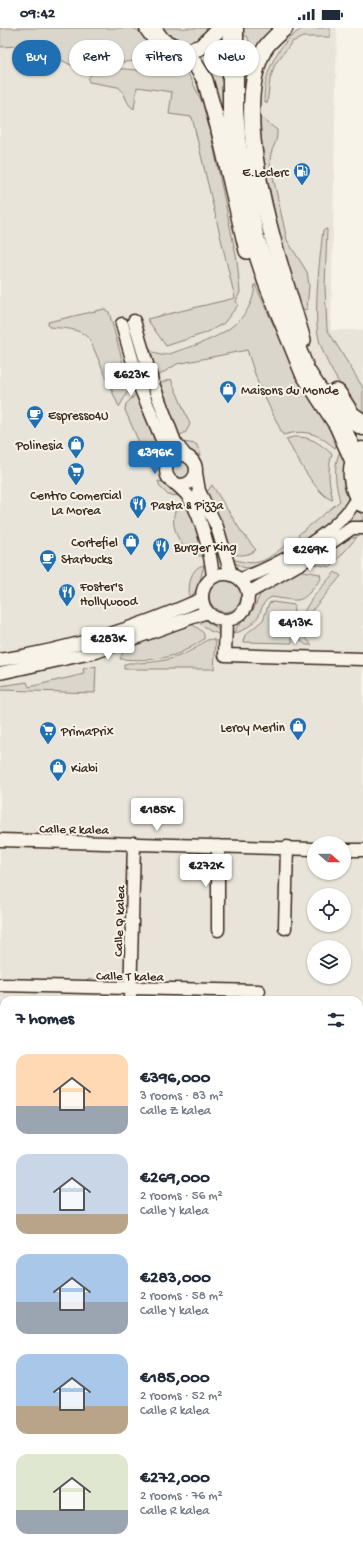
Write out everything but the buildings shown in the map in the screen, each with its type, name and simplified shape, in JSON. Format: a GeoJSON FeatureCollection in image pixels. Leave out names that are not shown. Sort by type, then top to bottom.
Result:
{"type":"FeatureCollection","features":[{"type":"Feature","properties":{"kind":"highway"},"geometry":{"type":"LineString","coordinates":[[150,28],[158,40]]}},
{"type":"Feature","properties":{"kind":"highway"},"geometry":{"type":"LineString","coordinates":[[233,28],[234,40]]}},
{"type":"Feature","properties":{"kind":"highway"},"geometry":{"type":"LineString","coordinates":[[238,40],[239,28]]}},
{"type":"Feature","properties":{"kind":"highway"},"geometry":{"type":"LineString","coordinates":[[235,76],[236,145],[253,235],[268,281],[305,372]]}},
{"type":"Feature","properties":{"kind":"highway"},"geometry":{"type":"LineString","coordinates":[[236,76],[241,132],[250,191],[274,276],[288,312],[315,364],[350,416],[363,425]]}},
{"type":"Feature","properties":{"kind":"highway"},"geometry":{"type":"LineString","coordinates":[[247,250],[259,286],[286,345],[339,424],[359,457],[355,483],[361,499]]}},
{"type":"Feature","properties":{"kind":"street"},"geometry":{"type":"LineString","coordinates":[[196,49],[201,47],[220,28]]}},
{"type":"Feature","properties":{"kind":"street"},"geometry":{"type":"LineString","coordinates":[[285,28],[264,49],[256,69],[251,103],[251,120],[254,146],[264,198],[282,275],[303,340]]}},
{"type":"Feature","properties":{"kind":"street"},"geometry":{"type":"LineString","coordinates":[[196,66],[206,86],[218,126],[247,250]]}},
{"type":"Feature","properties":{"kind":"street"},"geometry":{"type":"LineString","coordinates":[[213,577],[211,559],[203,530],[188,496],[171,480],[166,471],[169,461],[165,447],[140,387],[128,322],[175,442],[185,455],[195,463],[199,491],[217,527],[236,576],[246,584],[248,593],[245,608],[240,614],[226,620],[212,617],[207,612],[202,599],[204,586],[213,577],[225,574],[236,576],[258,573],[314,541],[345,516],[361,499]]}},
{"type":"Feature","properties":{"kind":"street"},"geometry":{"type":"LineString","coordinates":[[169,461],[178,455],[185,455]]}},
{"type":"Feature","properties":{"kind":"street"},"geometry":{"type":"LineString","coordinates":[[174,483],[187,483],[194,478],[196,473]]}},
{"type":"Feature","properties":{"kind":"street"},"geometry":{"type":"LineString","coordinates":[[248,593],[306,560],[352,528],[363,528]]}},
{"type":"Feature","properties":{"kind":"street"},"geometry":{"type":"LineString","coordinates":[[0,660],[114,634],[202,599]]}},
{"type":"Feature","properties":{"kind":"street"},"geometry":{"type":"LineString","coordinates":[[0,673],[102,650],[207,612]]}},
{"type":"Feature","properties":{"kind":"street"},"geometry":{"type":"LineString","coordinates":[[226,620],[226,655],[363,659]]}},
{"type":"Feature","properties":{"kind":"street","name":"Calle R kalea"},"geometry":{"type":"LineString","coordinates":[[0,840],[307,848]]}},
{"type":"Feature","properties":{"kind":"street","name":"Calle Q kalea"},"geometry":{"type":"LineString","coordinates":[[130,994],[134,843]]}},
{"type":"Feature","properties":{"kind":"street"},"geometry":{"type":"LineString","coordinates":[[218,846],[218,930]]}},
{"type":"Feature","properties":{"kind":"street"},"geometry":{"type":"LineString","coordinates":[[285,928],[287,847]]}},
{"type":"Feature","properties":{"kind":"street"},"geometry":{"type":"LineString","coordinates":[[351,850],[363,850]]}},
{"type":"Feature","properties":{"kind":"street","name":"Calle T kalea"},"geometry":{"type":"LineString","coordinates":[[0,985],[130,994],[259,991]]}},
{"type":"Feature","properties":{"kind":"shaded area"},"geometry":{"type":"Polygon","coordinates":[[[0,28],[336,28],[331,330],[363,330],[363,996],[0,996],[0,28]]]}},
{"type":"Feature","properties":{"kind":"shaded area"},"geometry":{"type":"Polygon","coordinates":[[[0,28],[132,28],[153,40],[132,40],[132,61],[124,62],[124,40],[69,40],[69,64],[61,60],[61,40],[12,40],[12,46],[0,47],[0,28]]]}},
{"type":"Feature","properties":{"kind":"shaded area"},"geometry":{"type":"Polygon","coordinates":[[[158,28],[212,28],[196,42],[196,40],[171,40],[158,28]]]}},
{"type":"Feature","properties":{"kind":"shaded area"},"geometry":{"type":"Polygon","coordinates":[[[225,28],[274,28],[259,46],[259,40],[249,40],[247,36],[235,34],[235,40],[209,40],[225,28]]]}},
{"type":"Feature","properties":{"kind":"shaded area"},"geometry":{"type":"Polygon","coordinates":[[[303,28],[330,28],[330,37],[303,37],[292,42],[275,64],[270,80],[267,104],[264,100],[265,89],[270,68],[274,59],[286,42],[303,28]]]}},
{"type":"Feature","properties":{"kind":"shaded area"},"geometry":{"type":"Polygon","coordinates":[[[204,44],[204,76],[233,76],[229,145],[196,68],[196,50],[204,44]]]}},
{"type":"Feature","properties":{"kind":"shaded area"},"geometry":{"type":"Polygon","coordinates":[[[124,69],[132,70],[132,76],[189,76],[191,79],[203,104],[211,135],[237,260],[240,292],[236,301],[238,305],[224,323],[206,333],[166,346],[147,319],[235,298],[192,117],[169,114],[172,92],[137,87],[134,109],[129,104],[121,89],[118,87],[89,82],[88,79],[91,76],[124,76],[124,69]]]}},
{"type":"Feature","properties":{"kind":"shaded area"},"geometry":{"type":"Polygon","coordinates":[[[245,76],[249,76],[248,79],[245,115],[245,76]]]}},
{"type":"Feature","properties":{"kind":"shaded area"},"geometry":{"type":"Polygon","coordinates":[[[259,116],[277,130],[270,163],[287,240],[307,272],[309,285],[307,309],[304,310],[296,296],[285,257],[264,163],[259,116]]]}},
{"type":"Feature","properties":{"kind":"shaded area"},"geometry":{"type":"Polygon","coordinates":[[[327,229],[325,287],[327,329],[363,388],[363,417],[344,391],[323,353],[320,343],[317,304],[323,230],[327,229]]]}},
{"type":"Feature","properties":{"kind":"shaded area"},"geometry":{"type":"Polygon","coordinates":[[[255,284],[273,324],[294,363],[339,439],[335,448],[323,439],[311,434],[298,432],[283,435],[258,383],[247,350],[177,364],[156,377],[146,347],[158,354],[166,355],[199,344],[222,333],[241,318],[248,309],[253,297],[255,284]]]}},
{"type":"Feature","properties":{"kind":"shaded area"},"geometry":{"type":"Polygon","coordinates":[[[104,309],[109,312],[130,388],[119,407],[90,340],[86,336],[76,331],[49,327],[48,322],[104,309]]]}},
{"type":"Feature","properties":{"kind":"shaded area"},"geometry":{"type":"Polygon","coordinates":[[[171,379],[190,424],[186,432],[179,436],[158,384],[171,379]]]}},
{"type":"Feature","properties":{"kind":"shaded area"},"geometry":{"type":"Polygon","coordinates":[[[138,392],[158,446],[150,449],[141,447],[125,410],[126,404],[138,392]]]}},
{"type":"Feature","properties":{"kind":"shaded area"},"geometry":{"type":"Polygon","coordinates":[[[293,437],[310,439],[332,454],[329,466],[329,477],[333,500],[320,491],[307,474],[286,439],[293,437]]]}},
{"type":"Feature","properties":{"kind":"shaded area"},"geometry":{"type":"Polygon","coordinates":[[[182,442],[196,444],[200,452],[200,456],[184,446],[182,442]]]}},
{"type":"Feature","properties":{"kind":"shaded area"},"geometry":{"type":"Polygon","coordinates":[[[343,446],[348,485],[348,499],[346,505],[333,521],[302,541],[298,535],[340,501],[336,480],[336,466],[337,459],[343,446]]]}},
{"type":"Feature","properties":{"kind":"shaded area"},"geometry":{"type":"Polygon","coordinates":[[[177,460],[185,460],[190,465],[188,476],[185,478],[177,478],[172,473],[172,465],[177,460]]]}},
{"type":"Feature","properties":{"kind":"shaded area"},"geometry":{"type":"Polygon","coordinates":[[[158,481],[163,482],[182,496],[168,495],[160,487],[158,481]]]}},
{"type":"Feature","properties":{"kind":"shaded area"},"geometry":{"type":"Polygon","coordinates":[[[212,485],[241,531],[256,550],[249,554],[242,555],[228,551],[206,493],[212,485]]]}},
{"type":"Feature","properties":{"kind":"shaded area"},"geometry":{"type":"Polygon","coordinates":[[[185,503],[198,531],[205,556],[195,555],[187,550],[180,542],[176,532],[174,514],[178,507],[185,503]]]}},
{"type":"Feature","properties":{"kind":"shaded area"},"geometry":{"type":"Polygon","coordinates":[[[358,509],[363,517],[363,520],[339,530],[358,509]]]}},
{"type":"Feature","properties":{"kind":"shaded area"},"geometry":{"type":"Polygon","coordinates":[[[357,537],[331,567],[313,564],[311,562],[348,539],[357,537]]]}},
{"type":"Feature","properties":{"kind":"shaded area"},"geometry":{"type":"Polygon","coordinates":[[[286,545],[289,549],[260,566],[245,568],[238,565],[232,559],[255,563],[266,559],[286,545]]]}},
{"type":"Feature","properties":{"kind":"shaded area"},"geometry":{"type":"Polygon","coordinates":[[[204,565],[198,588],[189,599],[191,578],[195,570],[204,565]]]}},
{"type":"Feature","properties":{"kind":"shaded area"},"geometry":{"type":"Polygon","coordinates":[[[300,569],[302,571],[320,574],[321,579],[305,597],[290,600],[272,597],[263,604],[259,615],[251,625],[233,634],[237,627],[253,610],[260,595],[273,584],[300,569]]]}},
{"type":"Feature","properties":{"kind":"shaded area"},"geometry":{"type":"Polygon","coordinates":[[[335,572],[341,576],[305,619],[305,637],[312,645],[306,645],[301,641],[300,631],[304,612],[315,595],[335,572]]]}},
{"type":"Feature","properties":{"kind":"shaded area"},"geometry":{"type":"Polygon","coordinates":[[[225,580],[236,585],[241,596],[236,607],[225,612],[214,607],[209,596],[214,585],[225,580]]]}},
{"type":"Feature","properties":{"kind":"shaded area"},"geometry":{"type":"Polygon","coordinates":[[[273,602],[294,605],[292,643],[243,642],[245,635],[263,620],[269,603],[273,602]]]}},
{"type":"Feature","properties":{"kind":"shaded area"},"geometry":{"type":"Polygon","coordinates":[[[205,620],[218,629],[219,634],[210,631],[197,621],[205,620]]]}},
{"type":"Feature","properties":{"kind":"shaded area"},"geometry":{"type":"Polygon","coordinates":[[[191,624],[204,634],[204,639],[183,651],[164,658],[144,660],[120,659],[124,650],[134,644],[191,624]]]}},
{"type":"Feature","properties":{"kind":"shaded area"},"geometry":{"type":"Polygon","coordinates":[[[213,639],[216,641],[214,669],[124,669],[124,665],[128,663],[160,661],[179,656],[207,640],[213,639]]]}},
{"type":"Feature","properties":{"kind":"shaded area"},"geometry":{"type":"Polygon","coordinates":[[[96,666],[95,693],[0,690],[0,686],[27,682],[29,687],[84,674],[83,669],[96,666]]]}},
{"type":"Feature","properties":{"kind":"place","name":"E.Leclerc"},"geometry":{"type":"Point","coordinates":[302,186]}},
{"type":"Feature","properties":{"kind":"place","name":"Maisons du Monde"},"geometry":{"type":"Point","coordinates":[228,404]}},
{"type":"Feature","properties":{"kind":"place","name":"Espresso4U"},"geometry":{"type":"Point","coordinates":[35,429]}},
{"type":"Feature","properties":{"kind":"place","name":"Polinesia"},"geometry":{"type":"Point","coordinates":[76,459]}},
{"type":"Feature","properties":{"kind":"place","name":"Centro Comercial La Morea"},"geometry":{"type":"Point","coordinates":[76,486]}},
{"type":"Feature","properties":{"kind":"place","name":"Pasta & Pizza"},"geometry":{"type":"Point","coordinates":[138,519]}},
{"type":"Feature","properties":{"kind":"place","name":"Cortefiel"},"geometry":{"type":"Point","coordinates":[131,556]}},
{"type":"Feature","properties":{"kind":"place","name":"Burger King"},"geometry":{"type":"Point","coordinates":[161,561]}},
{"type":"Feature","properties":{"kind":"place","name":"Starbucks"},"geometry":{"type":"Point","coordinates":[48,573]}},
{"type":"Feature","properties":{"kind":"place","name":"Foster's Hollywood"},"geometry":{"type":"Point","coordinates":[67,607]}},
{"type":"Feature","properties":{"kind":"place","name":"Leroy Merlin"},"geometry":{"type":"Point","coordinates":[298,741]}},
{"type":"Feature","properties":{"kind":"place","name":"PrimaPrix"},"geometry":{"type":"Point","coordinates":[48,745]}},
{"type":"Feature","properties":{"kind":"place","name":"Kiabi"},"geometry":{"type":"Point","coordinates":[58,782]}}]}
